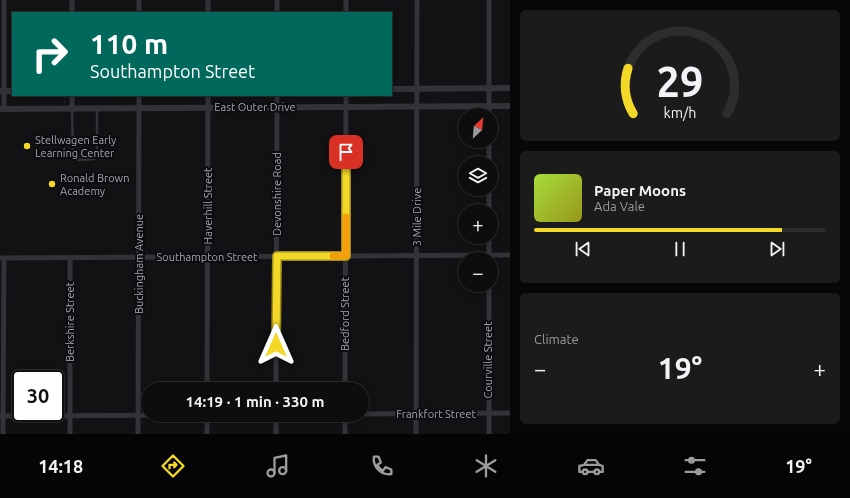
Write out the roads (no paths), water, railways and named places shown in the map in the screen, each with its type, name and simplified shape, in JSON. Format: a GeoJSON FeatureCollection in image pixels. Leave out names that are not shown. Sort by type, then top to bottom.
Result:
{"type":"FeatureCollection","features":[{"type":"Feature","properties":{"kind":"street"},"geometry":{"type":"LineString","coordinates":[[2,109],[4,0]]}},
{"type":"Feature","properties":{"kind":"street"},"geometry":{"type":"LineString","coordinates":[[72,0],[72,12]]}},
{"type":"Feature","properties":{"kind":"street"},"geometry":{"type":"LineString","coordinates":[[139,0],[139,12]]}},
{"type":"Feature","properties":{"kind":"street"},"geometry":{"type":"LineString","coordinates":[[208,0],[208,12]]}},
{"type":"Feature","properties":{"kind":"street"},"geometry":{"type":"LineString","coordinates":[[277,0],[277,12]]}},
{"type":"Feature","properties":{"kind":"street"},"geometry":{"type":"LineString","coordinates":[[346,0],[346,12]]}},
{"type":"Feature","properties":{"kind":"street","name":"3 Mile Drive"},"geometry":{"type":"LineString","coordinates":[[416,434],[417,0]]}},
{"type":"Feature","properties":{"kind":"street"},"geometry":{"type":"LineString","coordinates":[[489,0],[489,106]]}},
{"type":"Feature","properties":{"kind":"street"},"geometry":{"type":"LineString","coordinates":[[392,89],[510,88]]}},
{"type":"Feature","properties":{"kind":"street"},"geometry":{"type":"LineString","coordinates":[[72,96],[72,108]]}},
{"type":"Feature","properties":{"kind":"street","name":"Buckingham Avenue"},"geometry":{"type":"LineString","coordinates":[[138,434],[139,96]]}},
{"type":"Feature","properties":{"kind":"street","name":"Haverhill Street"},"geometry":{"type":"LineString","coordinates":[[207,382],[208,96]]}},
{"type":"Feature","properties":{"kind":"street","name":"Devonshire Road"},"geometry":{"type":"LineString","coordinates":[[276,382],[277,96]]}},
{"type":"Feature","properties":{"kind":"street","name":"Bedford Street"},"geometry":{"type":"LineString","coordinates":[[345,382],[346,96]]}},
{"type":"Feature","properties":{"kind":"street","name":"East Outer Drive"},"geometry":{"type":"LineString","coordinates":[[2,109],[510,106]]}},
{"type":"Feature","properties":{"kind":"street","name":"Southampton Street"},"geometry":{"type":"LineString","coordinates":[[498,256],[510,255]]}},
{"type":"Feature","properties":{"kind":"street","name":"Southampton Street"},"geometry":{"type":"LineString","coordinates":[[2,258],[458,257]]}},
{"type":"Feature","properties":{"kind":"street"},"geometry":{"type":"LineString","coordinates":[[2,258],[3,434]]}},
{"type":"Feature","properties":{"kind":"street","name":"Berkshire Street"},"geometry":{"type":"LineString","coordinates":[[70,258],[70,434]]}},
{"type":"Feature","properties":{"kind":"street","name":"Courville Street"},"geometry":{"type":"LineString","coordinates":[[489,292],[489,434]]}},
{"type":"Feature","properties":{"kind":"street","name":"Frankfort Street"},"geometry":{"type":"LineString","coordinates":[[369,414],[510,414]]}},
{"type":"Feature","properties":{"kind":"street"},"geometry":{"type":"LineString","coordinates":[[2,416],[141,416]]}},
{"type":"Feature","properties":{"kind":"street"},"geometry":{"type":"LineString","coordinates":[[207,422],[207,434]]}},
{"type":"Feature","properties":{"kind":"street"},"geometry":{"type":"LineString","coordinates":[[276,422],[276,434]]}},
{"type":"Feature","properties":{"kind":"street"},"geometry":{"type":"LineString","coordinates":[[345,422],[345,434]]}},
{"type":"Feature","properties":{"kind":"lane"},"geometry":{"type":"LineString","coordinates":[[72,108],[73,156],[78,160],[94,159],[98,156],[96,108]]}},
{"type":"Feature","properties":{"kind":"lane"},"geometry":{"type":"LineString","coordinates":[[73,142],[97,142]]}},
{"type":"Feature","properties":{"kind":"place","name":"Stellwagen Early Learning Center"},"geometry":{"type":"Point","coordinates":[27,146]}},
{"type":"Feature","properties":{"kind":"place","name":"Ronald Brown Academy"},"geometry":{"type":"Point","coordinates":[52,184]}}]}
